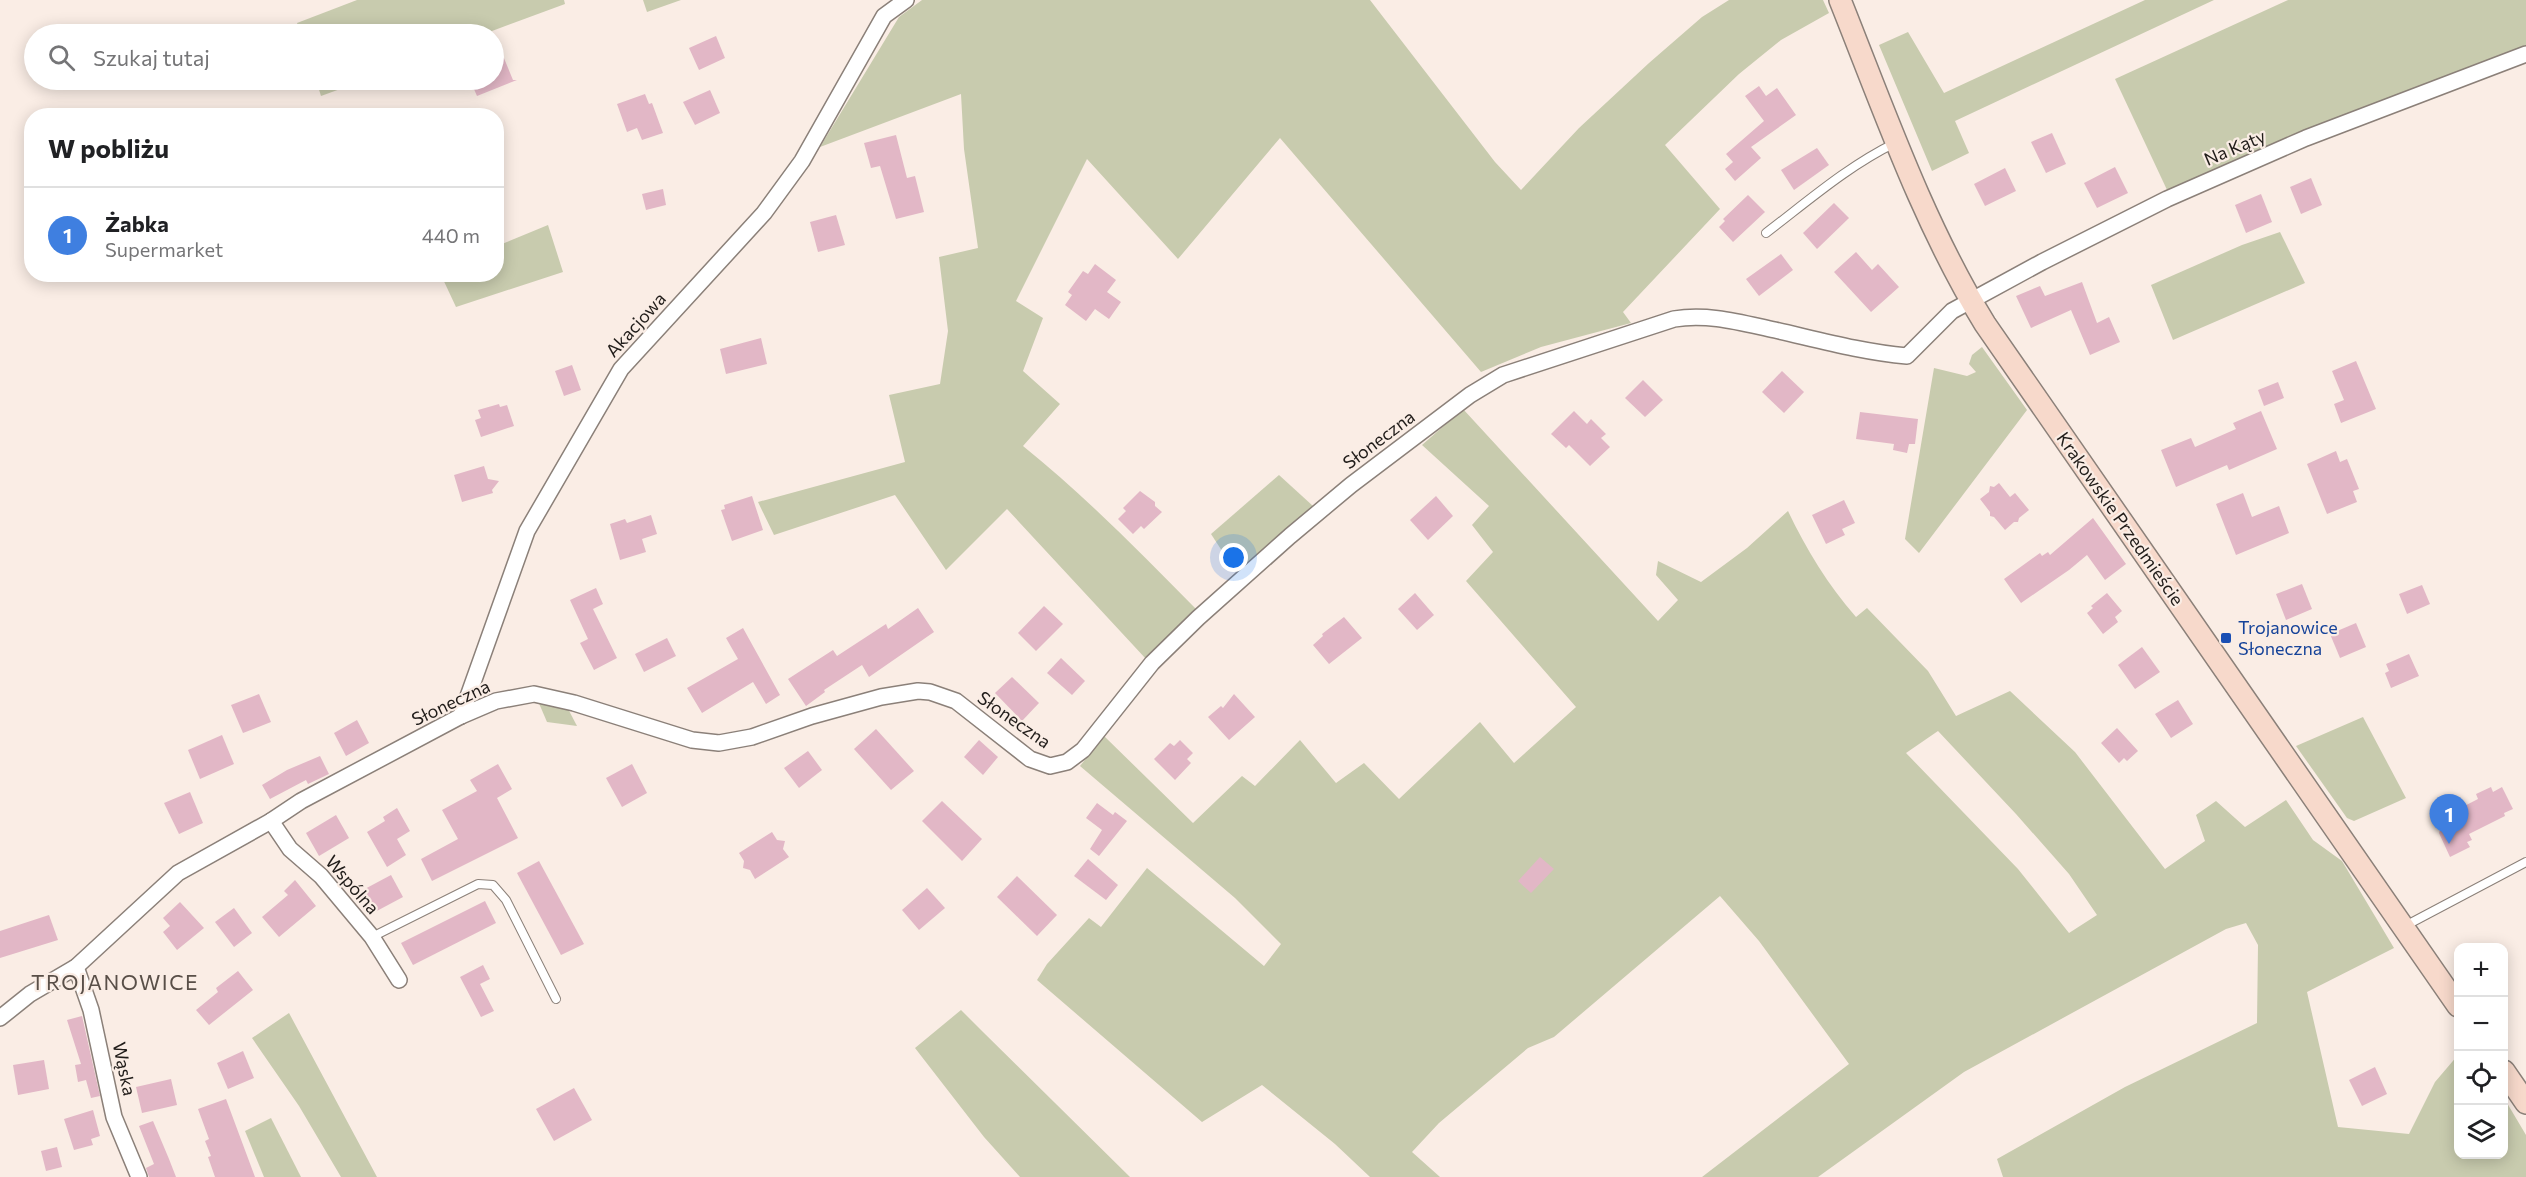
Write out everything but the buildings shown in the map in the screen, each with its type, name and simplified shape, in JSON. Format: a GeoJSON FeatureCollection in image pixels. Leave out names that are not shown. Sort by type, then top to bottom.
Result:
{"type":"FeatureCollection","features":[{"type":"Feature","properties":{"kind":"main road","name":"Krakowskie Przedmieście"},"geometry":{"type":"LineString","coordinates":[[1840,0],[1935,233],[1971,301],[1999,346],[2454,1000]]}},
{"type":"Feature","properties":{"kind":"main road"},"geometry":{"type":"LineString","coordinates":[[2508,1077],[2526,1103]]}},
{"type":"Feature","properties":{"kind":"street","name":"Akacjowa"},"geometry":{"type":"LineString","coordinates":[[461,716],[527,531],[621,369],[764,213],[802,161],[884,16],[906,0]]}},
{"type":"Feature","properties":{"kind":"street","name":"Na Kąty"},"geometry":{"type":"LineString","coordinates":[[1971,301],[2042,262],[2167,199],[2306,138],[2526,54]]}},
{"type":"Feature","properties":{"kind":"street","name":"Słoneczna"},"geometry":{"type":"LineString","coordinates":[[2,1013],[76,967],[178,873],[271,821],[301,801],[461,716],[496,701],[534,694],[574,703],[692,740],[719,743],[752,737],[812,716],[881,697],[918,691],[930,692],[956,701],[1030,759],[1040,764],[1058,766],[1075,758],[1083,750],[1124,696],[1160,656],[1290,536],[1367,473],[1470,395],[1495,379],[1674,319],[1686,317],[1736,321],[1871,353],[1907,356],[1952,311],[1971,301]]}},
{"type":"Feature","properties":{"kind":"street","name":"Wspólna"},"geometry":{"type":"LineString","coordinates":[[271,821],[290,849],[321,876],[372,937],[399,980]]}},
{"type":"Feature","properties":{"kind":"street","name":"Wąska"},"geometry":{"type":"LineString","coordinates":[[76,967],[91,1010],[114,1117],[139,1177]]}},
{"type":"Feature","properties":{"kind":"lane"},"geometry":{"type":"LineString","coordinates":[[1766,233],[1874,154],[1897,141]]}},
{"type":"Feature","properties":{"kind":"lane"},"geometry":{"type":"LineString","coordinates":[[2403,927],[2526,862]]}},
{"type":"Feature","properties":{"kind":"lane"},"geometry":{"type":"LineString","coordinates":[[372,937],[478,884],[493,885],[506,900],[556,999]]}},
{"type":"Feature","properties":{"kind":"green space"},"geometry":{"type":"Polygon","coordinates":[[[357,0],[564,0],[565,4],[504,27],[504,24],[297,23],[357,0]]]}},
{"type":"Feature","properties":{"kind":"green space"},"geometry":{"type":"Polygon","coordinates":[[[643,0],[681,0],[647,12],[643,0]]]}},
{"type":"Feature","properties":{"kind":"green space"},"geometry":{"type":"Polygon","coordinates":[[[922,0],[1370,0],[1495,162],[1521,190],[1579,128],[1649,63],[1702,17],[1729,0],[1823,0],[1829,13],[1781,40],[1739,74],[1665,145],[1720,209],[1623,312],[1631,323],[1541,347],[1481,372],[1280,138],[1178,259],[1087,159],[1016,301],[1043,318],[1023,371],[1060,404],[1023,446],[1091,505],[1197,610],[1146,659],[1007,509],[946,570],[895,495],[774,535],[758,502],[905,462],[889,395],[940,384],[948,331],[939,257],[978,248],[964,149],[961,94],[820,147],[899,17],[922,0]]]}},
{"type":"Feature","properties":{"kind":"green space"},"geometry":{"type":"Polygon","coordinates":[[[2145,0],[2214,0],[1955,121],[1969,153],[1932,171],[1879,45],[1908,32],[1944,93],[2145,0]]]}},
{"type":"Feature","properties":{"kind":"green space"},"geometry":{"type":"Polygon","coordinates":[[[2288,0],[2526,0],[2526,47],[2168,192],[2115,79],[2288,0]]]}},
{"type":"Feature","properties":{"kind":"green space"},"geometry":{"type":"Polygon","coordinates":[[[319,90],[338,90],[321,96],[319,90]]]}},
{"type":"Feature","properties":{"kind":"green space"},"geometry":{"type":"Polygon","coordinates":[[[548,225],[563,272],[456,307],[444,282],[504,282],[504,243],[548,225]]]}},
{"type":"Feature","properties":{"kind":"green space"},"geometry":{"type":"Polygon","coordinates":[[[2280,232],[2305,283],[2173,340],[2151,285],[2242,245],[2280,232]]]}},
{"type":"Feature","properties":{"kind":"green space"},"geometry":{"type":"Polygon","coordinates":[[[1982,347],[2027,410],[1919,553],[1905,539],[1934,368],[1967,376],[1976,372],[1969,364],[1972,355],[1982,347]]]}},
{"type":"Feature","properties":{"kind":"green space"},"geometry":{"type":"Polygon","coordinates":[[[1463,409],[1658,621],[1678,600],[1656,575],[1658,561],[1701,582],[1747,548],[1788,511],[1818,566],[1846,605],[1856,617],[1867,608],[1928,671],[1956,716],[2010,691],[2075,752],[2165,869],[2205,841],[2196,815],[2216,801],[2245,827],[2286,800],[2313,840],[2342,861],[2394,948],[2307,992],[2338,1127],[2409,1134],[2435,1082],[2454,1060],[2454,1159],[2508,1159],[2508,1105],[2526,1135],[2526,1177],[2003,1177],[1997,1159],[2125,1087],[2257,1023],[2258,945],[2246,923],[2226,929],[1964,1072],[1818,1177],[1702,1177],[1849,1064],[1759,941],[1720,896],[1554,1037],[1528,1048],[1439,1123],[1412,1152],[1440,1177],[1370,1177],[1335,1144],[1262,1085],[1202,1122],[1037,980],[1047,964],[1089,918],[1101,927],[1147,868],[1264,966],[1281,944],[1235,898],[1080,766],[1104,736],[1193,823],[1242,776],[1255,786],[1300,740],[1336,783],[1364,763],[1399,799],[1480,722],[1514,763],[1576,707],[1466,581],[1493,552],[1472,525],[1489,506],[1422,445],[1463,409]],[[1938,731],[1906,753],[2018,869],[2069,933],[2097,915],[2069,874],[1938,731]]]}},
{"type":"Feature","properties":{"kind":"green space"},"geometry":{"type":"Polygon","coordinates":[[[1279,475],[1313,506],[1237,574],[1211,534],[1279,475]]]}},
{"type":"Feature","properties":{"kind":"green space"},"geometry":{"type":"Polygon","coordinates":[[[538,701],[566,705],[577,726],[547,722],[538,701]]]}},
{"type":"Feature","properties":{"kind":"green space"},"geometry":{"type":"Polygon","coordinates":[[[2363,717],[2406,798],[2354,821],[2347,818],[2296,746],[2363,717]]]}},
{"type":"Feature","properties":{"kind":"green space"},"geometry":{"type":"Polygon","coordinates":[[[961,1010],[1130,1177],[1020,1177],[984,1137],[915,1048],[961,1010]]]}},
{"type":"Feature","properties":{"kind":"green space"},"geometry":{"type":"Polygon","coordinates":[[[289,1013],[377,1177],[341,1177],[299,1106],[252,1038],[289,1013]]]}},
{"type":"Feature","properties":{"kind":"green space"},"geometry":{"type":"Polygon","coordinates":[[[271,1118],[301,1177],[264,1177],[245,1131],[271,1118]]]}},
{"type":"Feature","properties":{"kind":"place","name":"Trojanowice Słoneczna"},"geometry":{"type":"Point","coordinates":[2226,638]}},
{"type":"Feature","properties":{"kind":"place","name":"Żabka"},"geometry":{"type":"Point","coordinates":[2449,844]}},
{"type":"Feature","properties":{"kind":"district","name":"TROJANOWICE"},"geometry":{"type":"Point","coordinates":[115,983]}}]}
